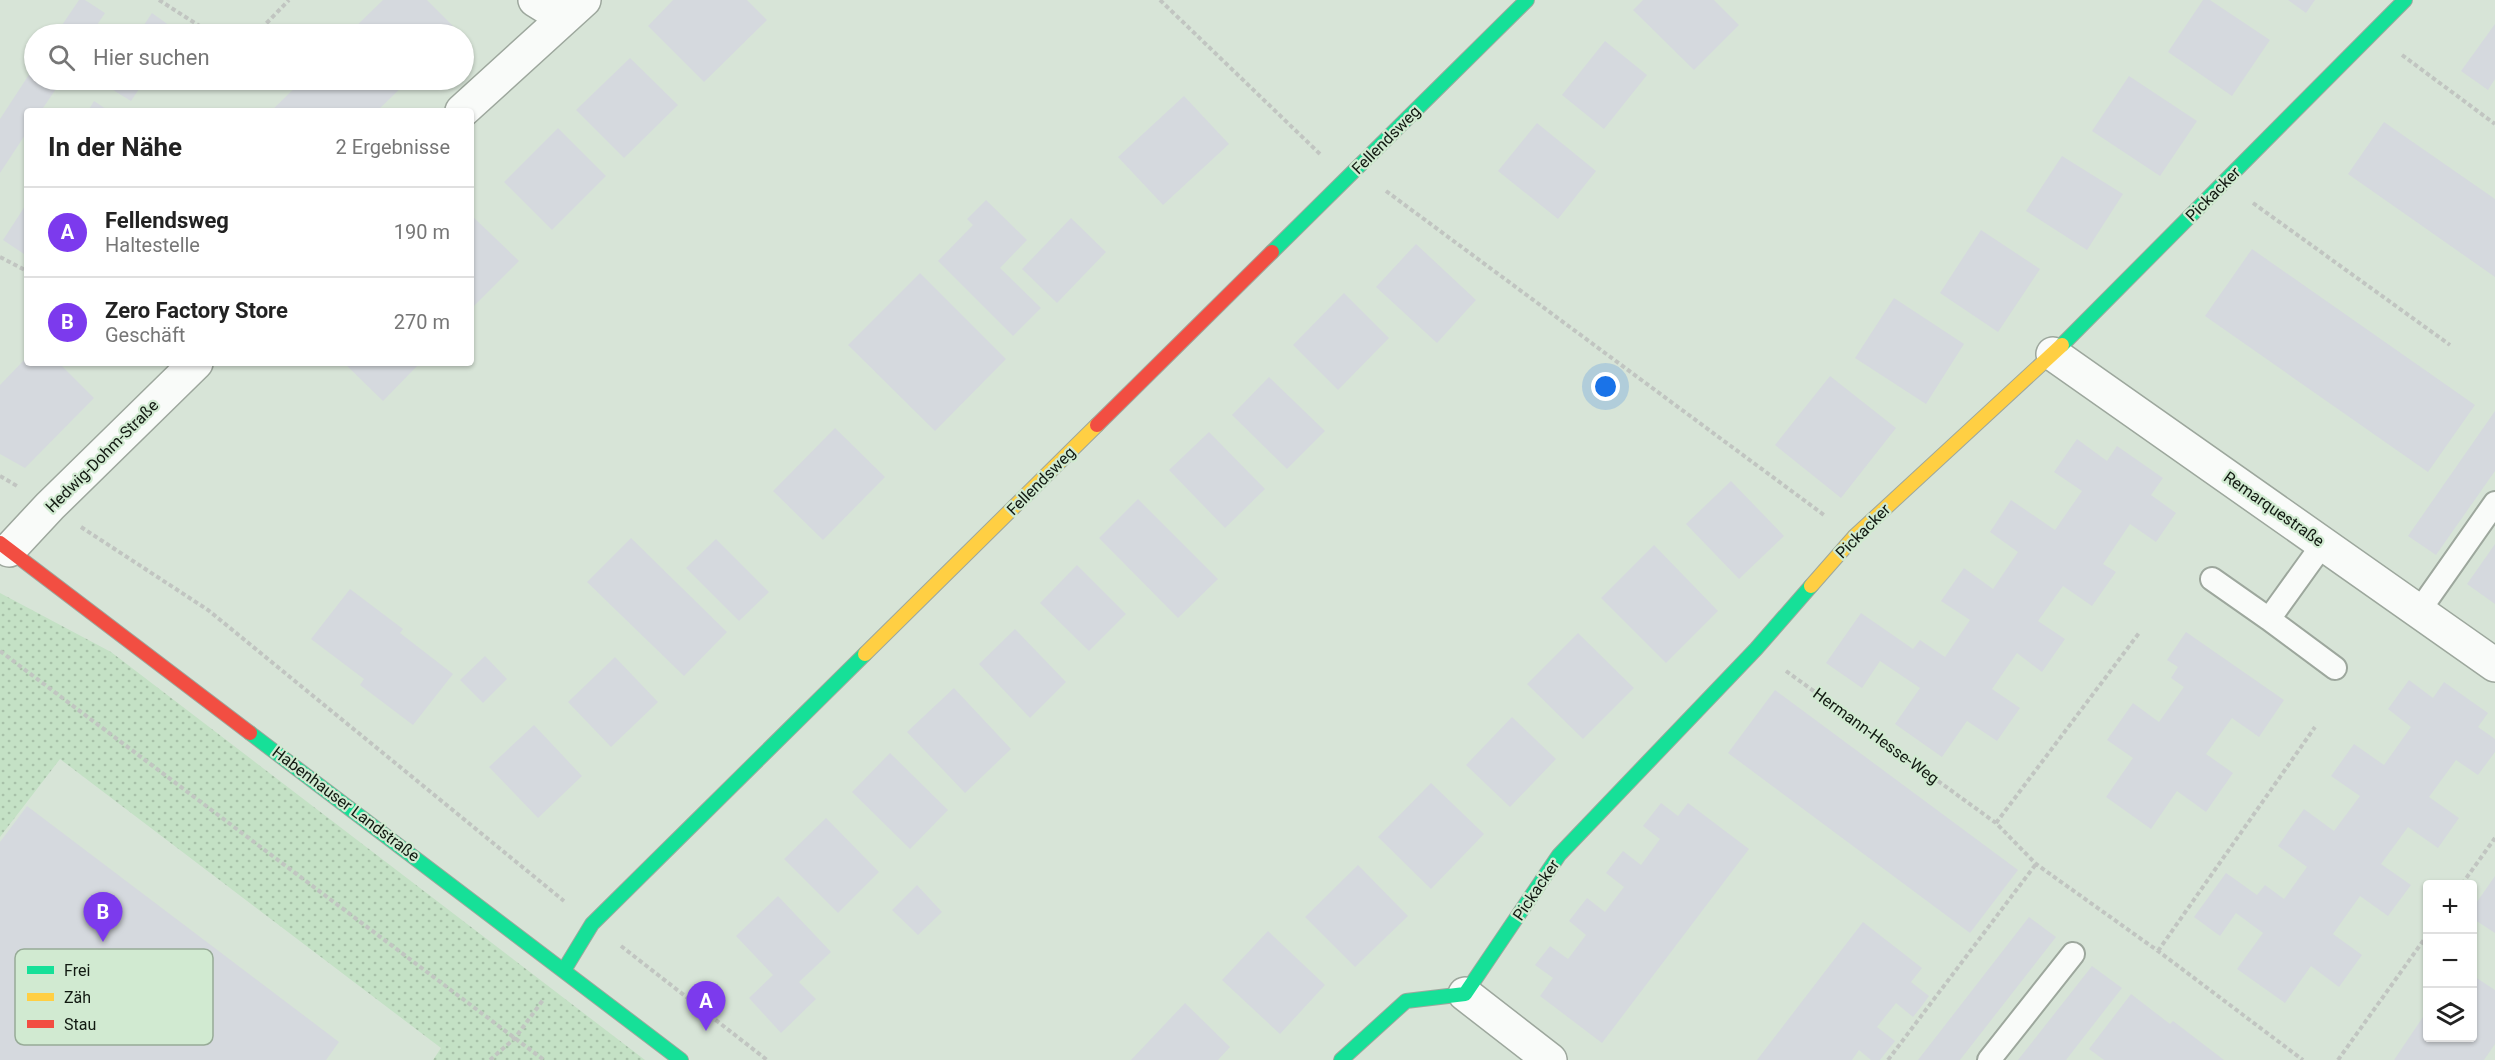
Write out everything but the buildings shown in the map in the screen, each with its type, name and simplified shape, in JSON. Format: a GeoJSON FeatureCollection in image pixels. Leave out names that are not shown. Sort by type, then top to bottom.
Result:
{"type":"FeatureCollection","features":[{"type":"Feature","properties":{"kind":"street"},"geometry":{"type":"LineString","coordinates":[[535,0],[574,9]]}},
{"type":"Feature","properties":{"kind":"street","name":"Fellendsweg"},"geometry":{"type":"LineString","coordinates":[[564,970],[592,924],[1527,0]]}},
{"type":"Feature","properties":{"kind":"street","name":"Pickacker"},"geometry":{"type":"LineString","coordinates":[[1465,994],[1559,855],[1756,649],[1854,537],[2053,354],[2405,0]]}},
{"type":"Feature","properties":{"kind":"street"},"geometry":{"type":"LineString","coordinates":[[465,108],[574,9]]}},
{"type":"Feature","properties":{"kind":"street","name":"Remarquestraße"},"geometry":{"type":"LineString","coordinates":[[2053,354],[2495,665]]}},
{"type":"Feature","properties":{"kind":"street","name":"Hedwig-Dohm-Straße"},"geometry":{"type":"LineString","coordinates":[[3,547],[50,506],[193,366]]}},
{"type":"Feature","properties":{"kind":"street","name":"Habenhauser Landstraße"},"geometry":{"type":"LineString","coordinates":[[3,547],[681,1060]]}},
{"type":"Feature","properties":{"kind":"street"},"geometry":{"type":"LineString","coordinates":[[1341,1060],[1406,1001],[1465,994],[1550,1060]]}},
{"type":"Feature","properties":{"kind":"lane"},"geometry":{"type":"LineString","coordinates":[[2419,611],[2495,503]]}},
{"type":"Feature","properties":{"kind":"lane"},"geometry":{"type":"LineString","coordinates":[[2270,620],[2324,544]]}},
{"type":"Feature","properties":{"kind":"lane"},"geometry":{"type":"LineString","coordinates":[[2212,579],[2335,668]]}},
{"type":"Feature","properties":{"kind":"lane"},"geometry":{"type":"LineString","coordinates":[[1989,1060],[2073,954]]}},
{"type":"Feature","properties":{"kind":"path"},"geometry":{"type":"LineString","coordinates":[[159,0],[196,24]]}},
{"type":"Feature","properties":{"kind":"path"},"geometry":{"type":"LineString","coordinates":[[265,24],[288,0]]}},
{"type":"Feature","properties":{"kind":"path"},"geometry":{"type":"LineString","coordinates":[[1160,0],[1346,180]]}},
{"type":"Feature","properties":{"kind":"path"},"geometry":{"type":"LineString","coordinates":[[2373,33],[2495,124]]}},
{"type":"Feature","properties":{"kind":"path"},"geometry":{"type":"LineString","coordinates":[[1357,169],[1854,537]]}},
{"type":"Feature","properties":{"kind":"path"},"geometry":{"type":"LineString","coordinates":[[2229,177],[2254,205],[2450,345]]}},
{"type":"Feature","properties":{"kind":"path"},"geometry":{"type":"LineString","coordinates":[[0,256],[24,269]]}},
{"type":"Feature","properties":{"kind":"path"},"geometry":{"type":"LineString","coordinates":[[0,476],[50,506],[208,610],[592,924],[767,1060]]}},
{"type":"Feature","properties":{"kind":"path"},"geometry":{"type":"LineString","coordinates":[[1996,823],[2139,633]]}},
{"type":"Feature","properties":{"kind":"path","name":"Hermann-Hesse-Weg"},"geometry":{"type":"LineString","coordinates":[[1756,649],[1996,823],[2036,864],[2158,951],[2303,1060]]}},
{"type":"Feature","properties":{"kind":"path"},"geometry":{"type":"LineString","coordinates":[[0,651],[544,1060]]}},
{"type":"Feature","properties":{"kind":"path"},"geometry":{"type":"LineString","coordinates":[[2158,951],[2315,727]]}},
{"type":"Feature","properties":{"kind":"path"},"geometry":{"type":"LineString","coordinates":[[2466,880],[2495,838]]}},
{"type":"Feature","properties":{"kind":"path"},"geometry":{"type":"LineString","coordinates":[[1888,1060],[2036,864]]}},
{"type":"Feature","properties":{"kind":"path"},"geometry":{"type":"LineString","coordinates":[[2338,1060],[2423,940]]}},
{"type":"Feature","properties":{"kind":"path"},"geometry":{"type":"LineString","coordinates":[[490,1060],[515,1038],[564,970]]}},
{"type":"Feature","properties":{"kind":"green space"},"geometry":{"type":"Polygon","coordinates":[[[0,593],[111,652],[645,1060],[433,1060],[441,1048],[60,759],[0,837],[0,593]]]}},
{"type":"Feature","properties":{"kind":"traffic: fast"},"geometry":{"type":"LineString","coordinates":[[1272,252],[1527,0]]}},
{"type":"Feature","properties":{"kind":"traffic: fast"},"geometry":{"type":"LineString","coordinates":[[2062,345],[2405,0]]}},
{"type":"Feature","properties":{"kind":"traffic: fast"},"geometry":{"type":"LineString","coordinates":[[1341,1060],[1406,1001],[1465,994],[1559,855],[1756,649],[1811,586]]}},
{"type":"Feature","properties":{"kind":"traffic: fast"},"geometry":{"type":"LineString","coordinates":[[564,970],[592,924],[865,654]]}},
{"type":"Feature","properties":{"kind":"traffic: fast"},"geometry":{"type":"LineString","coordinates":[[250,733],[681,1060]]}},
{"type":"Feature","properties":{"kind":"traffic: slow"},"geometry":{"type":"LineString","coordinates":[[1811,586],[1854,537],[2062,345]]}},
{"type":"Feature","properties":{"kind":"traffic: slow"},"geometry":{"type":"LineString","coordinates":[[865,654],[1097,425]]}},
{"type":"Feature","properties":{"kind":"traffic: jam"},"geometry":{"type":"LineString","coordinates":[[1097,425],[1272,252]]}},
{"type":"Feature","properties":{"kind":"traffic: jam"},"geometry":{"type":"LineString","coordinates":[[0,543],[250,733]]}},
{"type":"Feature","properties":{"kind":"place","name":"Zero Factory Store"},"geometry":{"type":"Point","coordinates":[103,942]}},
{"type":"Feature","properties":{"kind":"place","name":"Fellendsweg"},"geometry":{"type":"Point","coordinates":[706,1031]}}]}
